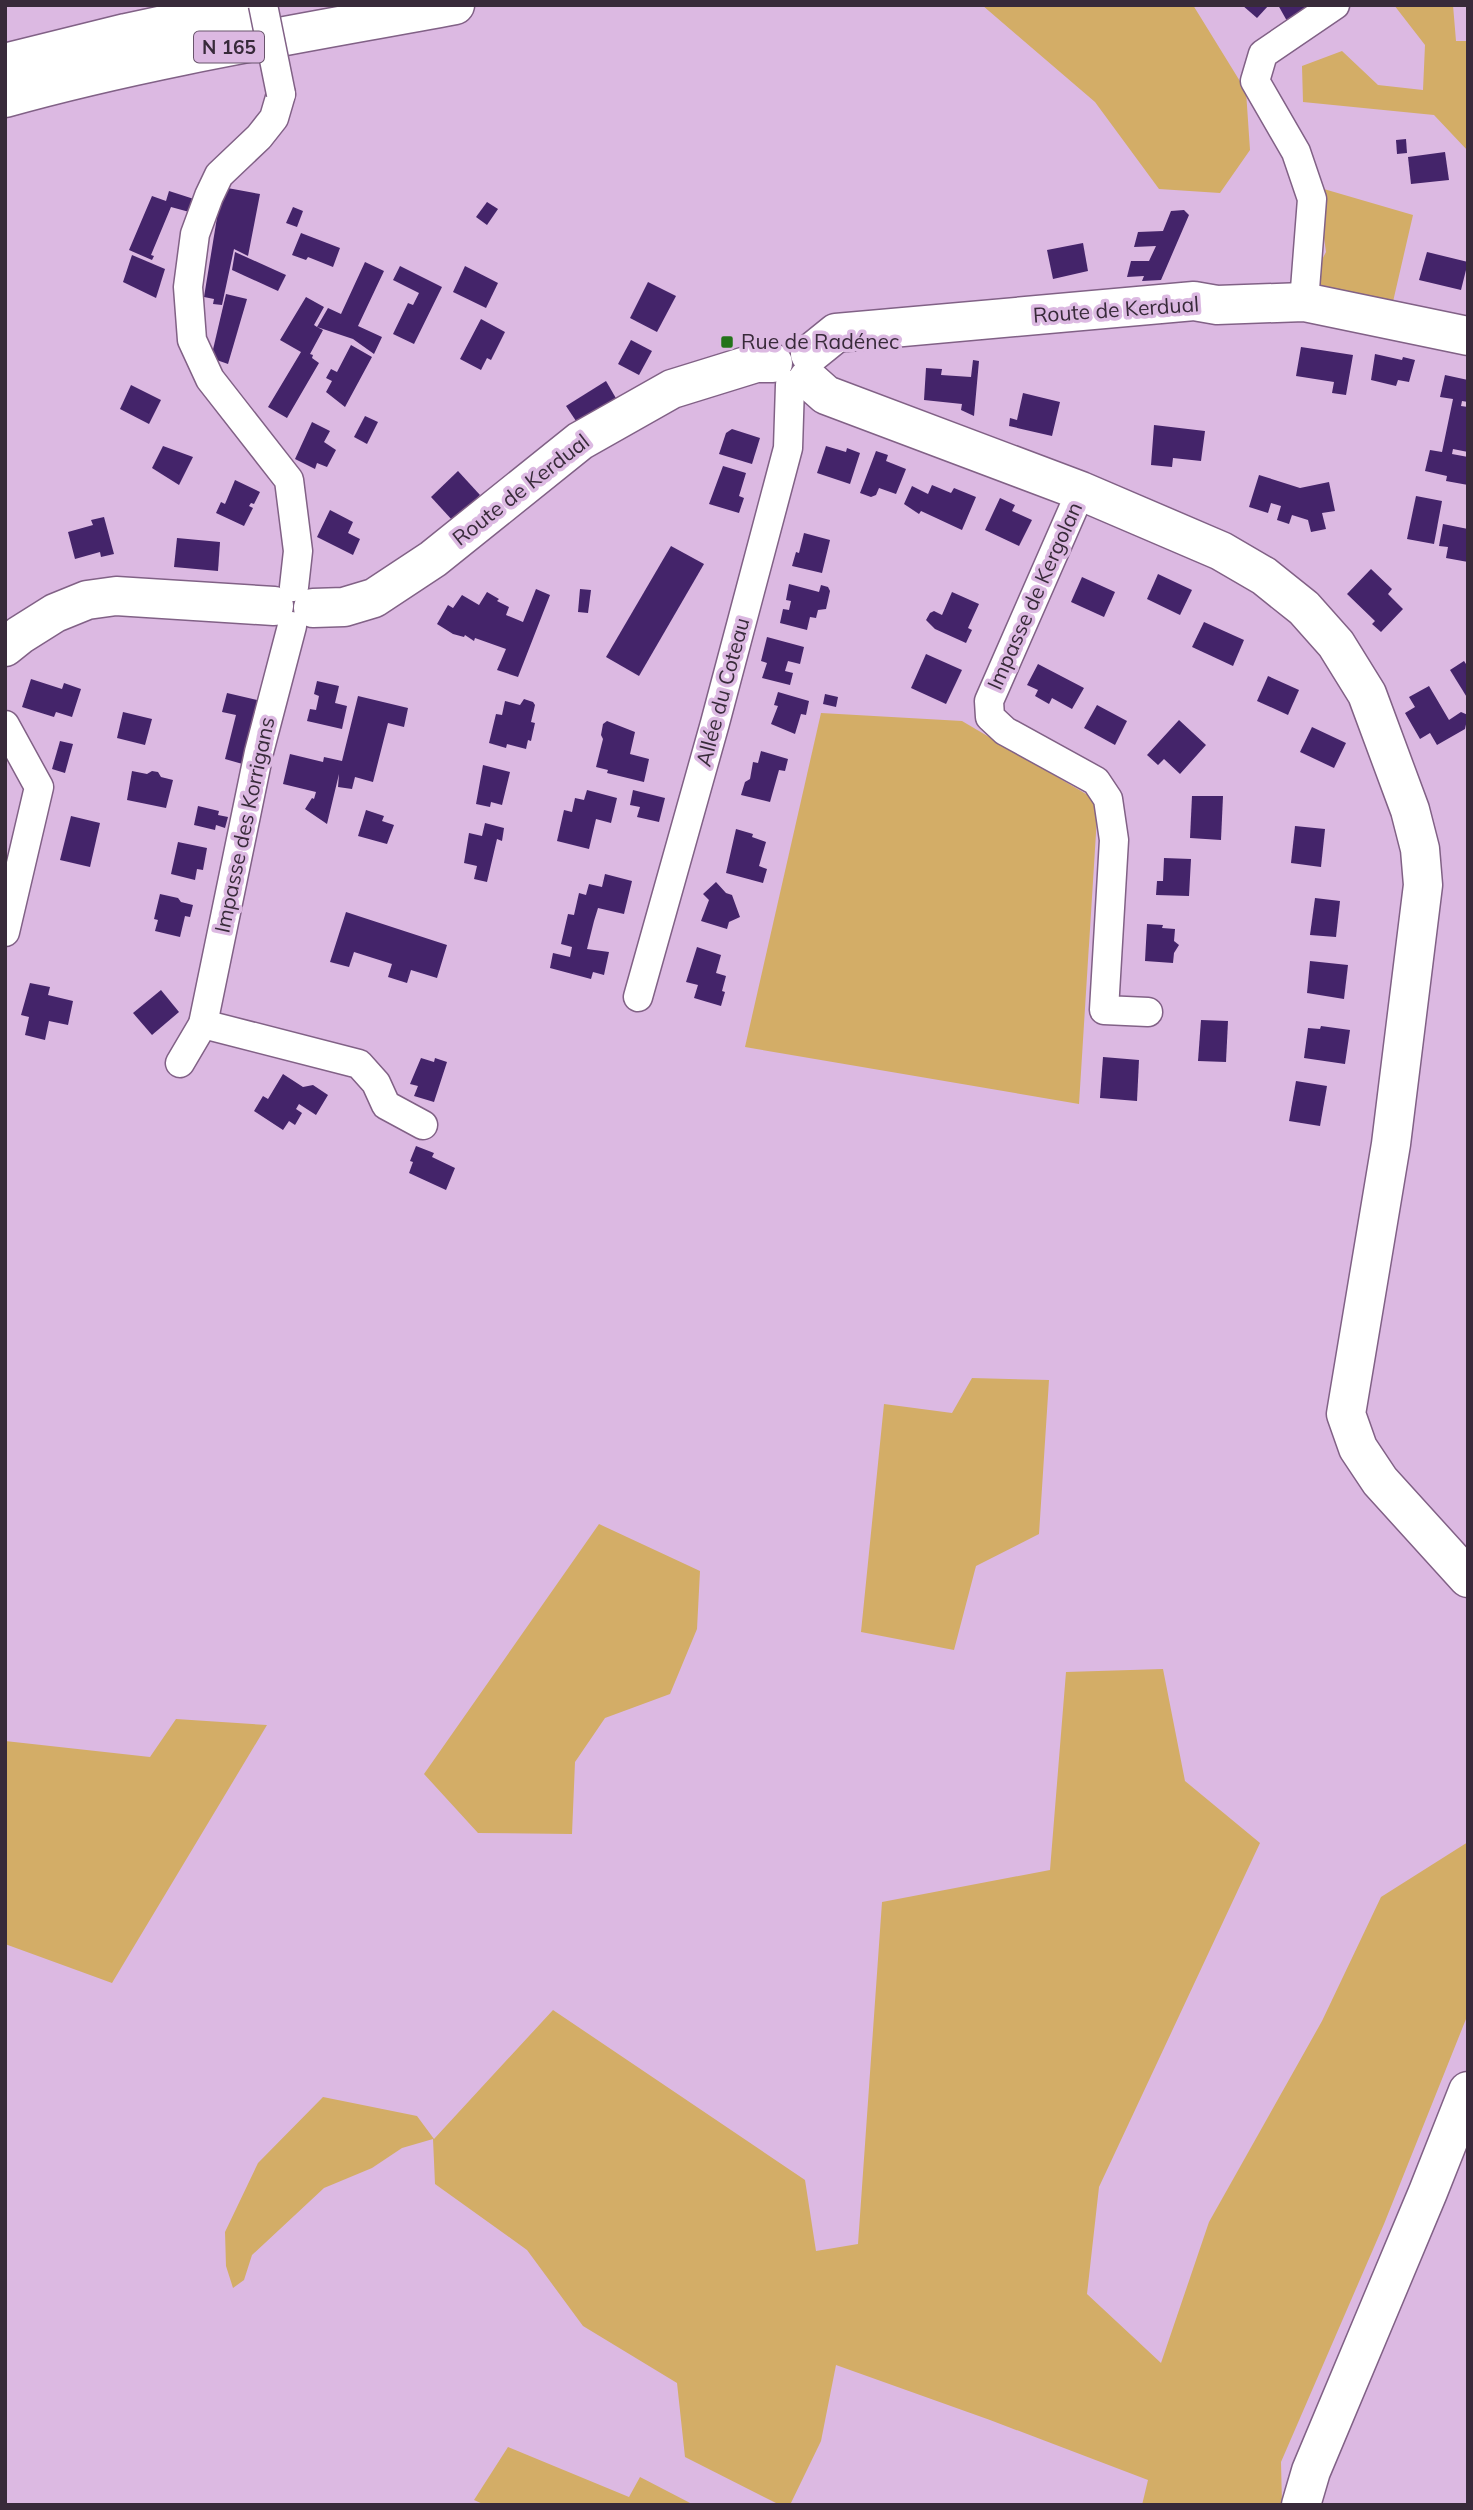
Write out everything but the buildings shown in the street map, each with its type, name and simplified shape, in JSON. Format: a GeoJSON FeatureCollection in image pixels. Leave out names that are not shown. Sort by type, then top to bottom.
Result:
{"type":"FeatureCollection","features":[{"type":"Feature","properties":{"kind":"main road","name":"N 165"},"geometry":{"type":"LineString","coordinates":[[5,63],[257,5]]}},
{"type":"Feature","properties":{"kind":"main road","name":"N 165"},"geometry":{"type":"LineString","coordinates":[[5,98],[251,43],[455,5]]}},
{"type":"Feature","properties":{"kind":"main road","name":"Route de Kerdual"},"geometry":{"type":"LineString","coordinates":[[5,646],[55,613],[87,600],[106,597],[293,607],[344,607],[374,598],[433,559],[580,441],[673,389],[756,363],[795,370],[836,334],[1194,301],[1217,305],[1304,302],[1468,336]]}},
{"type":"Feature","properties":{"kind":"main road"},"geometry":{"type":"LineString","coordinates":[[795,370],[825,395],[1081,491],[1221,551],[1264,576],[1304,608],[1336,644],[1367,694],[1410,810],[1420,849],[1423,885],[1391,1144],[1346,1414],[1358,1448],[1380,1481],[1468,1577]]}},
{"type":"Feature","properties":{"kind":"main road"},"geometry":{"type":"LineString","coordinates":[[1301,2505],[1311,2471],[1468,2091]]}},
{"type":"Feature","properties":{"kind":"street","name":"Impasse des Korrigans"},"geometry":{"type":"LineString","coordinates":[[180,1063],[203,1024],[259,752],[293,607],[298,551],[289,480],[210,379],[192,340],[188,287],[195,234],[219,175],[259,138],[274,118],[281,94],[263,5]]}},
{"type":"Feature","properties":{"kind":"street"},"geometry":{"type":"LineString","coordinates":[[1304,302],[1312,199],[1296,152],[1255,81],[1263,54],[1335,5]]}},
{"type":"Feature","properties":{"kind":"street","name":"Allée du Coteau"},"geometry":{"type":"LineString","coordinates":[[638,997],[788,448],[795,370]]}},
{"type":"Feature","properties":{"kind":"street","name":"Impasse de Kergolan"},"geometry":{"type":"LineString","coordinates":[[1081,491],[989,701],[990,718],[1004,731],[1096,780],[1108,799],[1114,839],[1104,1010],[1148,1012]]}},
{"type":"Feature","properties":{"kind":"street"},"geometry":{"type":"LineString","coordinates":[[5,725],[39,787],[5,932]]}},
{"type":"Feature","properties":{"kind":"street"},"geometry":{"type":"LineString","coordinates":[[203,1024],[359,1064],[376,1083],[386,1105],[423,1125]]}},
{"type":"Feature","properties":{"kind":"shaded area"},"geometry":{"type":"Polygon","coordinates":[[[982,5],[1193,5],[1246,91],[1250,150],[1220,193],[1159,189],[1095,102],[982,5]]]}},
{"type":"Feature","properties":{"kind":"shaded area"},"geometry":{"type":"Polygon","coordinates":[[[1394,5],[1453,5],[1456,41],[1468,41],[1468,151],[1434,115],[1303,102],[1302,66],[1342,51],[1378,85],[1423,90],[1425,45],[1394,5]]]}},
{"type":"Feature","properties":{"kind":"shaded area"},"geometry":{"type":"Polygon","coordinates":[[[1317,187],[1413,215],[1392,306],[1314,290],[1315,273],[1326,252],[1317,187]]]}},
{"type":"Feature","properties":{"kind":"shaded area"},"geometry":{"type":"Polygon","coordinates":[[[821,713],[962,721],[1098,801],[1079,1104],[745,1047],[821,713]]]}},
{"type":"Feature","properties":{"kind":"shaded area"},"geometry":{"type":"Polygon","coordinates":[[[972,1378],[1049,1380],[1039,1534],[976,1566],[954,1650],[861,1632],[884,1404],[952,1413],[972,1378]]]}},
{"type":"Feature","properties":{"kind":"shaded area"},"geometry":{"type":"Polygon","coordinates":[[[599,1524],[700,1571],[697,1629],[670,1694],[605,1718],[575,1762],[572,1834],[478,1833],[424,1774],[599,1524]]]}},
{"type":"Feature","properties":{"kind":"shaded area"},"geometry":{"type":"Polygon","coordinates":[[[1163,1669],[1185,1781],[1260,1843],[1099,2187],[1087,2294],[1161,2363],[1209,2222],[1322,2021],[1381,1897],[1468,1842],[1468,2014],[1384,2224],[1281,2462],[1282,2505],[1142,2505],[1148,2480],[836,2365],[821,2441],[790,2505],[780,2505],[685,2457],[677,2383],[583,2326],[527,2250],[435,2184],[433,2139],[402,2148],[372,2168],[324,2188],[252,2255],[244,2280],[233,2288],[226,2266],[225,2232],[258,2163],[323,2097],[417,2116],[434,2139],[553,2010],[805,2180],[816,2251],[858,2244],[882,1902],[1050,1870],[1066,1672],[1163,1669]]]}},
{"type":"Feature","properties":{"kind":"shaded area"},"geometry":{"type":"Polygon","coordinates":[[[176,1719],[267,1725],[112,1983],[5,1944],[5,1741],[150,1757],[176,1719]]]}},
{"type":"Feature","properties":{"kind":"shaded area"},"geometry":{"type":"Polygon","coordinates":[[[508,2447],[629,2497],[640,2477],[694,2505],[485,2505],[474,2500],[508,2447]]]}},
{"type":"Feature","properties":{"kind":"place","name":"Rue de Radénec"},"geometry":{"type":"Point","coordinates":[727,342]}}]}
